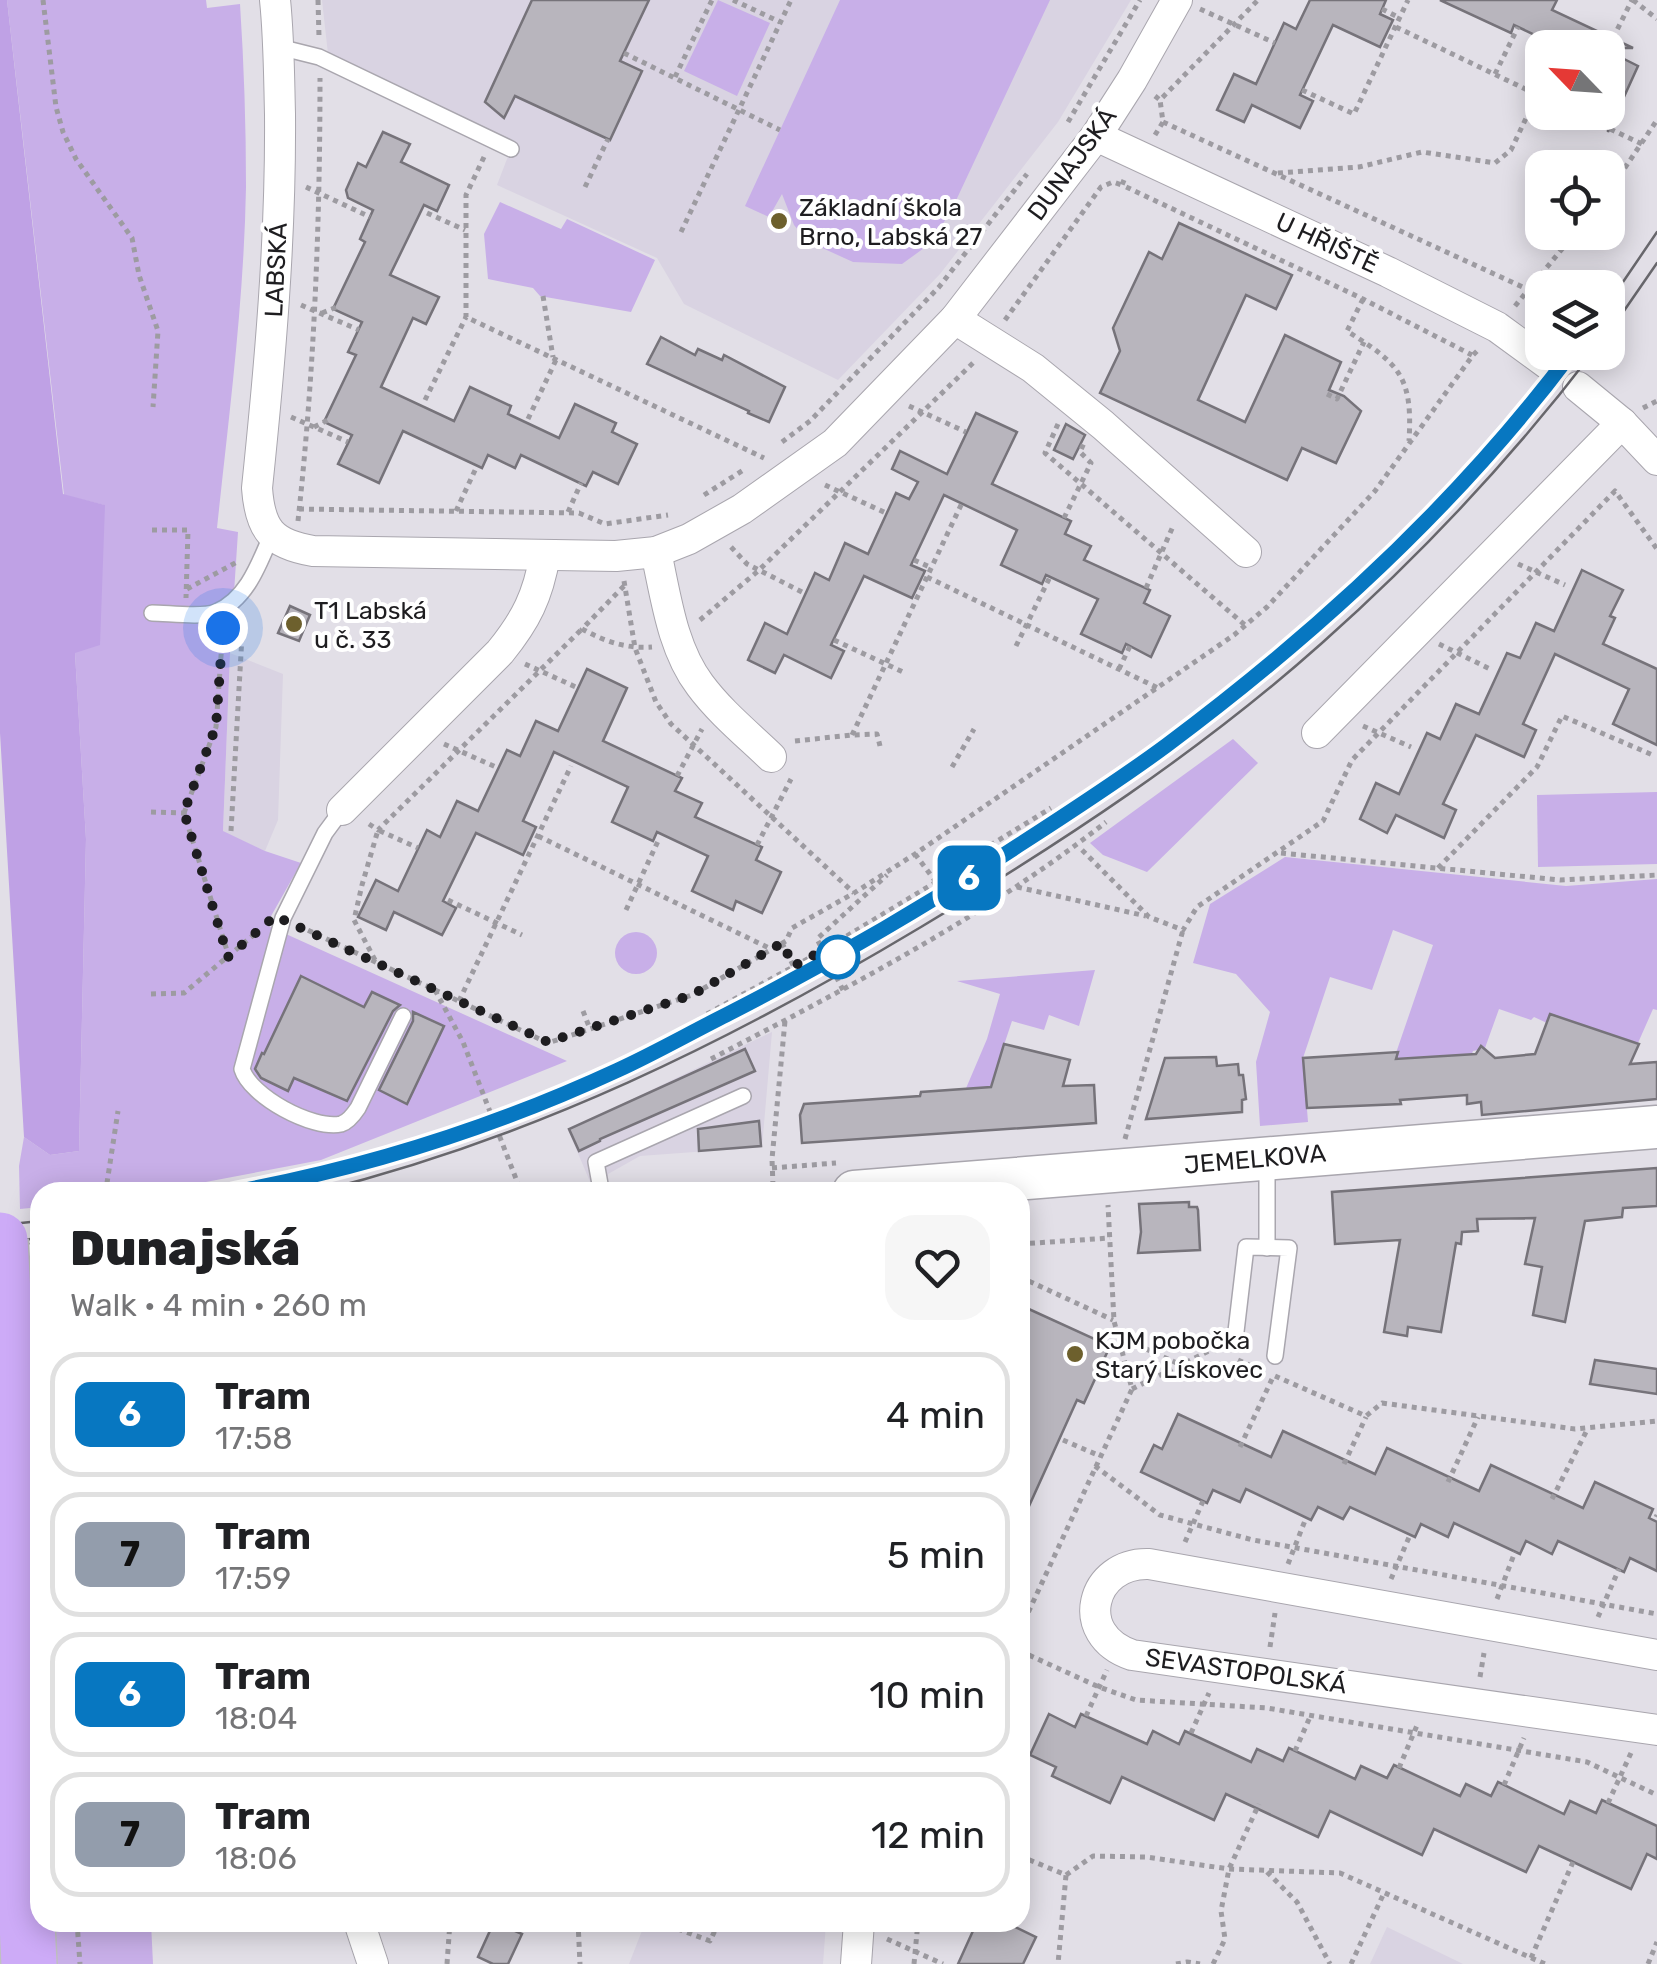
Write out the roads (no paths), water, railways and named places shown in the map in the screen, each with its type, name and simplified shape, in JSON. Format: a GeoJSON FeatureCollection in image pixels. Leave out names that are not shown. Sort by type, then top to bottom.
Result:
{"type":"FeatureCollection","features":[{"type":"Feature","properties":{"kind":"highway"},"geometry":{"type":"LineString","coordinates":[[21,1257],[6,1348],[29,1964]]}},
{"type":"Feature","properties":{"kind":"street","name":"LABSKÁ"},"geometry":{"type":"LineString","coordinates":[[275,0],[280,176],[275,294],[257,488],[258,509],[283,542]]}},
{"type":"Feature","properties":{"kind":"street","name":"DUNAJSKÁ"},"geometry":{"type":"LineString","coordinates":[[283,542],[313,551],[616,556],[656,552],[742,509],[835,443],[955,319],[1096,136],[1185,3]]}},
{"type":"Feature","properties":{"kind":"street","name":"U HŘIŠTĚ"},"geometry":{"type":"LineString","coordinates":[[1096,136],[1370,263],[1498,327],[1525,347]]}},
{"type":"Feature","properties":{"kind":"street"},"geometry":{"type":"LineString","coordinates":[[955,319],[1032,368],[1246,552]]}},
{"type":"Feature","properties":{"kind":"street"},"geometry":{"type":"LineString","coordinates":[[1578,387],[1622,423],[1657,460]]}},
{"type":"Feature","properties":{"kind":"street"},"geometry":{"type":"LineString","coordinates":[[1326,724],[1622,423]]}},
{"type":"Feature","properties":{"kind":"street"},"geometry":{"type":"LineString","coordinates":[[656,552],[685,660],[715,704],[782,766]]}},
{"type":"Feature","properties":{"kind":"street"},"geometry":{"type":"LineString","coordinates":[[342,810],[500,652],[526,617],[546,555]]}},
{"type":"Feature","properties":{"kind":"street","name":"JEMELKOVA"},"geometry":{"type":"LineString","coordinates":[[1013,1182],[1657,1127]]}},
{"type":"Feature","properties":{"kind":"street","name":"SEVASTOPOLSKÁ"},"geometry":{"type":"LineString","coordinates":[[1650,1729],[1132,1655],[1116,1648],[1099,1632],[1095,1618],[1097,1599],[1114,1573],[1128,1566],[1149,1564],[1657,1655]]}},
{"type":"Feature","properties":{"kind":"street"},"geometry":{"type":"LineString","coordinates":[[368,1932],[373,1964]]}},
{"type":"Feature","properties":{"kind":"street"},"geometry":{"type":"LineString","coordinates":[[856,1964],[858,1932]]}},
{"type":"Feature","properties":{"kind":"lane"},"geometry":{"type":"LineString","coordinates":[[278,47],[320,58],[511,149]]}},
{"type":"Feature","properties":{"kind":"lane"},"geometry":{"type":"LineString","coordinates":[[152,612],[214,614],[247,600],[261,560],[283,542]]}},
{"type":"Feature","properties":{"kind":"lane"},"geometry":{"type":"LineString","coordinates":[[342,810],[325,832],[283,918],[242,1069],[245,1078],[282,1108],[312,1120],[340,1124],[358,1108],[403,1016]]}},
{"type":"Feature","properties":{"kind":"lane"},"geometry":{"type":"LineString","coordinates":[[600,1182],[596,1162],[742,1096]]}},
{"type":"Feature","properties":{"kind":"lane"},"geometry":{"type":"LineString","coordinates":[[1266,1158],[1266,1248]]}},
{"type":"Feature","properties":{"kind":"lane"},"geometry":{"type":"LineString","coordinates":[[1235,1340],[1246,1247],[1289,1248],[1275,1356]]}},
{"type":"Feature","properties":{"kind":"tram line"},"geometry":{"type":"LineString","coordinates":[[1625,279],[1657,232]]}},
{"type":"Feature","properties":{"kind":"tram line"},"geometry":{"type":"LineString","coordinates":[[1625,309],[1657,263]]}},
{"type":"Feature","properties":{"kind":"tram line"},"geometry":{"type":"LineString","coordinates":[[279,1182],[430,1143],[572,1090],[815,970],[940,896],[1139,763],[1325,616],[1439,506],[1558,370]]}},
{"type":"Feature","properties":{"kind":"tram line","name":"6"},"geometry":{"type":"LineString","coordinates":[[284,1182],[449,1136],[618,1070],[828,962],[947,892],[1165,746],[1292,646],[1380,566],[1453,492],[1558,370]]}},
{"type":"Feature","properties":{"kind":"tram line"},"geometry":{"type":"LineString","coordinates":[[353,1182],[476,1144],[553,1115],[703,1047],[849,969],[1077,829],[1228,722],[1359,610],[1498,467],[1579,370]]}},
{"type":"Feature","properties":{"kind":"tram line"},"geometry":{"type":"LineString","coordinates":[[21,1223],[30,1222]]}},
{"type":"Feature","properties":{"kind":"tram line"},"geometry":{"type":"LineString","coordinates":[[22,1240],[30,1239]]}},
{"type":"Feature","properties":{"kind":"place","name":"Základní škola Brno, Labská 27"},"geometry":{"type":"Point","coordinates":[779,221]}},
{"type":"Feature","properties":{"kind":"place","name":"T1 Labská u č. 33"},"geometry":{"type":"Point","coordinates":[294,624]}},
{"type":"Feature","properties":{"kind":"place","name":"KJM pobočka Starý Lískovec"},"geometry":{"type":"Point","coordinates":[1075,1354]}}]}
